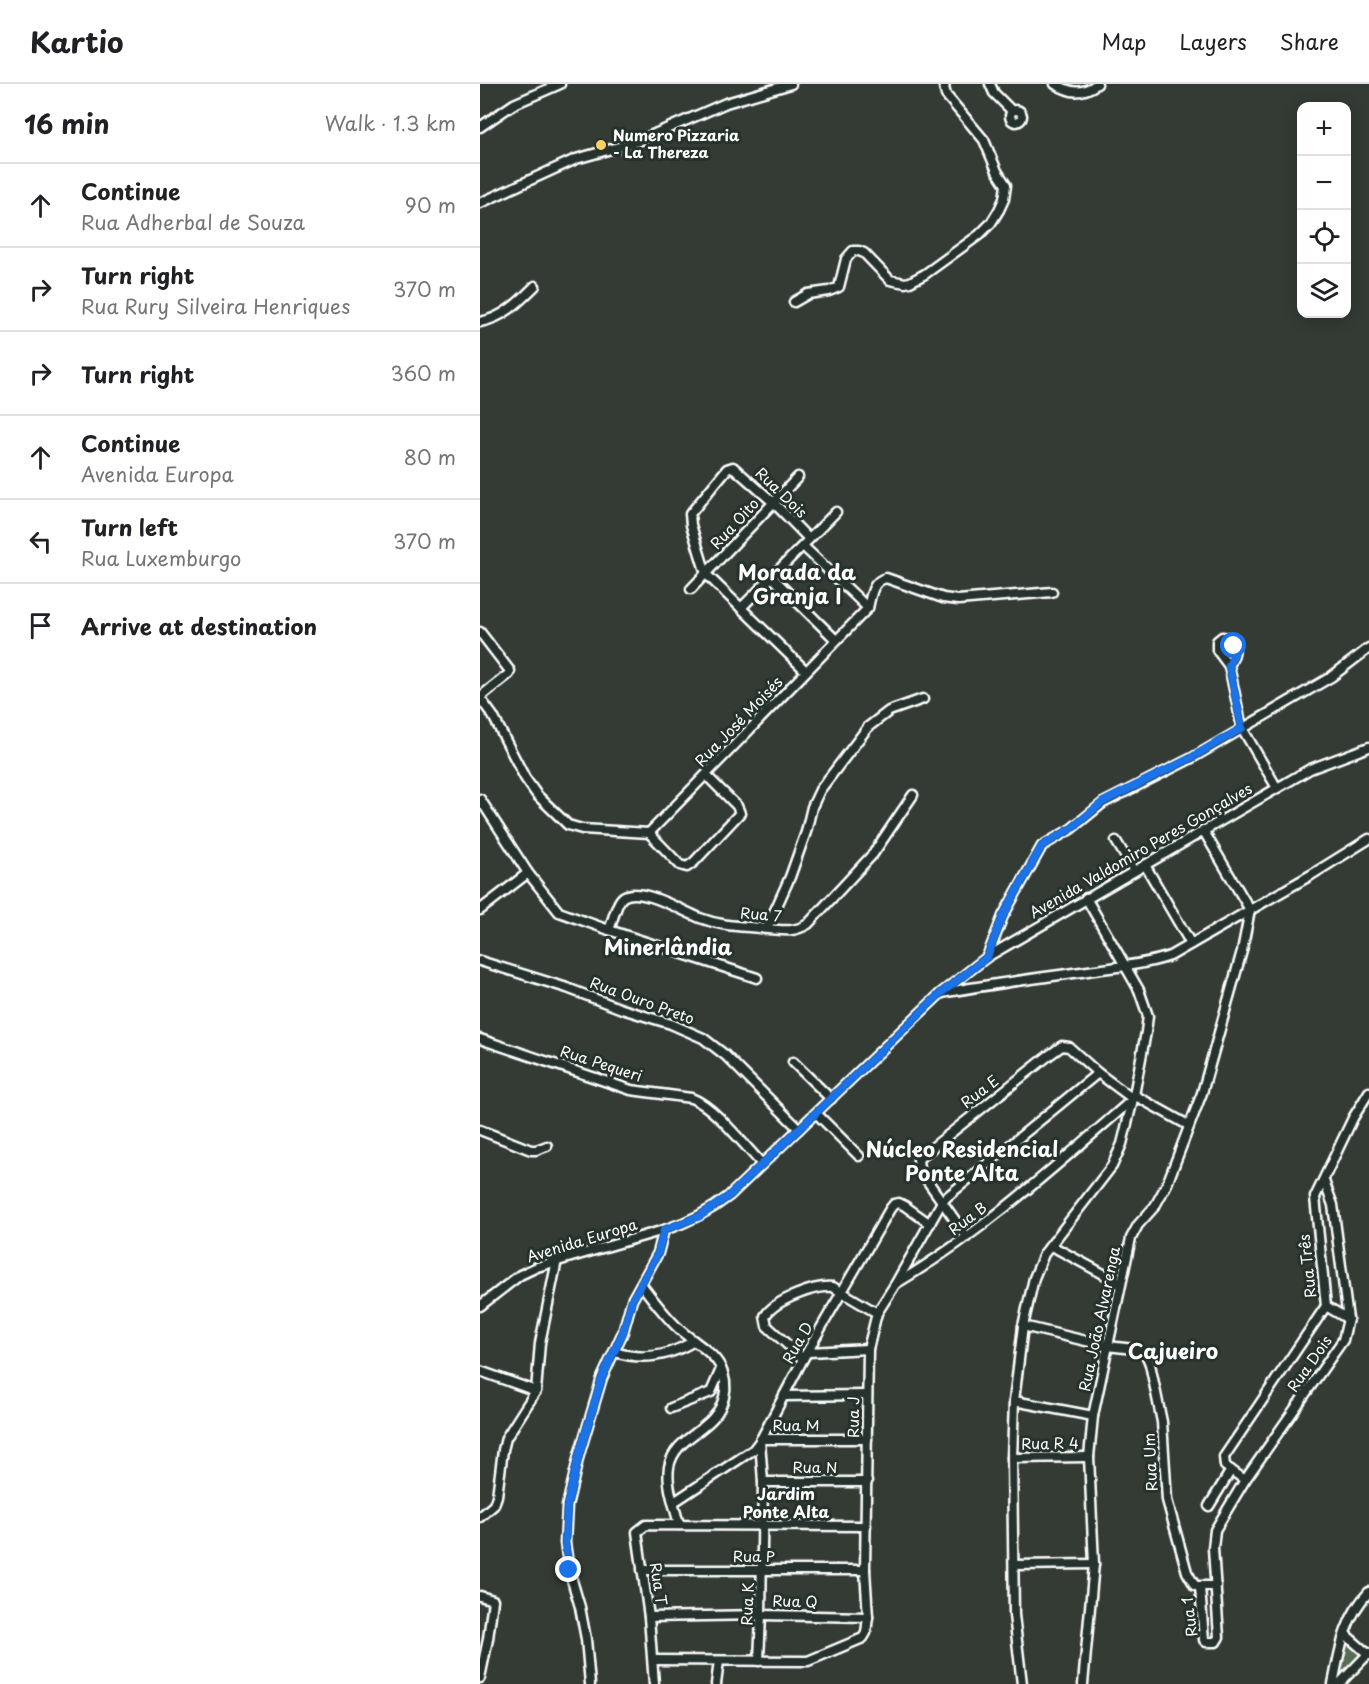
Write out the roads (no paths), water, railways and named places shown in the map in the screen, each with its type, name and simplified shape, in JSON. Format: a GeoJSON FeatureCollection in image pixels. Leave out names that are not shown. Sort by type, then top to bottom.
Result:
{"type":"FeatureCollection","features":[{"type":"Feature","properties":{"kind":"street"},"geometry":{"type":"LineString","coordinates":[[480,127],[514,104],[560,84]]}},
{"type":"Feature","properties":{"kind":"street"},"geometry":{"type":"LineString","coordinates":[[480,203],[576,159],[636,142],[726,103],[791,84]]}},
{"type":"Feature","properties":{"kind":"street"},"geometry":{"type":"LineString","coordinates":[[794,302],[808,294],[839,287],[846,259],[853,251],[864,253],[890,280],[905,283],[925,274],[991,224],[1004,199],[1006,185],[997,171],[984,140],[946,95],[945,84]]}},
{"type":"Feature","properties":{"kind":"street"},"geometry":{"type":"LineString","coordinates":[[990,84],[994,93],[1012,111]]}},
{"type":"Feature","properties":{"kind":"street"},"geometry":{"type":"LineString","coordinates":[[1055,84],[1074,93],[1088,90],[1097,84]]}},
{"type":"Feature","properties":{"kind":"street"},"geometry":{"type":"LineString","coordinates":[[480,322],[488,321],[509,310],[535,286]]}},
{"type":"Feature","properties":{"kind":"street","name":"Rua Dois"},"geometry":{"type":"LineString","coordinates":[[706,574],[691,525],[690,514],[727,469],[733,467],[774,503],[806,543],[868,608]]}},
{"type":"Feature","properties":{"kind":"street","name":"Rua Oito"},"geometry":{"type":"LineString","coordinates":[[691,589],[798,477]]}},
{"type":"Feature","properties":{"kind":"street"},"geometry":{"type":"LineString","coordinates":[[741,608],[836,512]]}},
{"type":"Feature","properties":{"kind":"street"},"geometry":{"type":"LineString","coordinates":[[706,574],[806,671]]}},
{"type":"Feature","properties":{"kind":"street"},"geometry":{"type":"LineString","coordinates":[[772,577],[836,640]]}},
{"type":"Feature","properties":{"kind":"street","name":"Rua José Moisés"},"geometry":{"type":"LineString","coordinates":[[649,832],[868,608],[876,582],[886,578],[943,598],[958,600],[1052,592]]}},
{"type":"Feature","properties":{"kind":"street"},"geometry":{"type":"LineString","coordinates":[[480,632],[510,671],[480,698],[493,716],[525,778],[537,795],[568,825],[582,830],[649,832],[680,865],[687,867],[740,814],[737,806],[706,776]]}},
{"type":"Feature","properties":{"kind":"street"},"geometry":{"type":"LineString","coordinates":[[987,957],[1003,916],[1042,846],[1071,829],[1103,802],[1191,758],[1331,677],[1369,648]]}},
{"type":"Feature","properties":{"kind":"street"},"geometry":{"type":"LineString","coordinates":[[1229,666],[1242,728],[1276,788]]}},
{"type":"Feature","properties":{"kind":"street"},"geometry":{"type":"LineString","coordinates":[[767,928],[790,877],[812,807],[820,790],[868,727],[889,711],[923,699]]}},
{"type":"Feature","properties":{"kind":"street","name":"Avenida Valdomiro Peres Gonçalves"},"geometry":{"type":"LineString","coordinates":[[729,1196],[941,993],[987,957],[1310,769],[1369,747]]}},
{"type":"Feature","properties":{"kind":"street","name":"Rua 7"},"geometry":{"type":"LineString","coordinates":[[609,930],[619,900],[625,895],[630,895],[654,898],[681,908],[701,919],[722,924],[740,928],[767,928],[790,932],[808,924],[873,854],[913,795]]}},
{"type":"Feature","properties":{"kind":"street"},"geometry":{"type":"LineString","coordinates":[[480,799],[528,873],[559,912],[757,978]]}},
{"type":"Feature","properties":{"kind":"street"},"geometry":{"type":"LineString","coordinates":[[1203,830],[1250,910]]}},
{"type":"Feature","properties":{"kind":"street"},"geometry":{"type":"LineString","coordinates":[[941,993],[1157,960],[1170,956],[1369,839]]}},
{"type":"Feature","properties":{"kind":"street"},"geometry":{"type":"LineString","coordinates":[[1116,841],[1134,871]]}},
{"type":"Feature","properties":{"kind":"street"},"geometry":{"type":"LineString","coordinates":[[1144,865],[1191,944]]}},
{"type":"Feature","properties":{"kind":"street"},"geometry":{"type":"LineString","coordinates":[[480,910],[528,873]]}},
{"type":"Feature","properties":{"kind":"street"},"geometry":{"type":"LineString","coordinates":[[1022,1684],[1016,1644],[1012,1458],[1014,1401],[1023,1326],[1040,1261],[1112,1166],[1122,1144],[1134,1097],[1148,1016],[1139,990],[1086,898]]}},
{"type":"Feature","properties":{"kind":"street","name":"Rua João Alvarenga"},"geometry":{"type":"LineString","coordinates":[[1083,1684],[1094,1564],[1089,1457],[1093,1416],[1120,1283],[1131,1238],[1138,1225],[1155,1206],[1167,1184],[1210,1067],[1242,951],[1250,910]]}},
{"type":"Feature","properties":{"kind":"street","name":"Rua Ouro Preto"},"geometry":{"type":"LineString","coordinates":[[480,961],[567,988],[622,1010],[671,1024],[703,1038],[725,1055],[798,1129]]}},
{"type":"Feature","properties":{"kind":"street"},"geometry":{"type":"LineString","coordinates":[[959,978],[965,988]]}},
{"type":"Feature","properties":{"kind":"street","name":"Rua Pequeri"},"geometry":{"type":"LineString","coordinates":[[480,1039],[630,1090],[699,1101],[710,1109],[762,1164]]}},
{"type":"Feature","properties":{"kind":"street","name":"Rua E"},"geometry":{"type":"LineString","coordinates":[[967,1237],[919,1169],[917,1163],[920,1156],[1062,1046],[1072,1049],[1098,1073],[1134,1097],[1188,1125]]}},
{"type":"Feature","properties":{"kind":"street"},"geometry":{"type":"LineString","coordinates":[[793,1062],[831,1099]]}},
{"type":"Feature","properties":{"kind":"street","name":"Rua J"},"geometry":{"type":"LineString","coordinates":[[653,1660],[797,1662],[820,1658],[863,1638],[866,1632],[867,1617],[868,1349],[877,1313],[943,1200],[1098,1073]]}},
{"type":"Feature","properties":{"kind":"street","name":"Rua Três"},"geometry":{"type":"LineString","coordinates":[[1231,1470],[1224,1464],[1224,1455],[1326,1306],[1315,1200],[1353,1118],[1369,1092]]}},
{"type":"Feature","properties":{"kind":"street","name":"Rua B"},"geometry":{"type":"LineString","coordinates":[[896,1283],[967,1237],[1053,1168],[1134,1097]]}},
{"type":"Feature","properties":{"kind":"street"},"geometry":{"type":"LineString","coordinates":[[816,1113],[859,1156]]}},
{"type":"Feature","properties":{"kind":"street"},"geometry":{"type":"LineString","coordinates":[[480,1130],[531,1150],[547,1146]]}},
{"type":"Feature","properties":{"kind":"street","name":"Rua Dois"},"geometry":{"type":"LineString","coordinates":[[1216,1586],[1213,1540],[1217,1526],[1245,1480],[1343,1340],[1348,1319],[1333,1205],[1324,1181]]}},
{"type":"Feature","properties":{"kind":"street","name":"Avenida Europa"},"geometry":{"type":"LineString","coordinates":[[480,1306],[520,1275],[557,1260],[664,1230],[700,1216],[729,1196]]}},
{"type":"Feature","properties":{"kind":"street","name":"Rua D"},"geometry":{"type":"LineString","coordinates":[[674,1502],[753,1450],[761,1440],[841,1292],[894,1204],[899,1203],[905,1206],[930,1224]]}},
{"type":"Feature","properties":{"kind":"street"},"geometry":{"type":"LineString","coordinates":[[590,1684],[586,1639],[580,1606],[569,1570],[565,1543],[567,1506],[598,1391],[626,1325],[632,1300],[658,1253],[664,1230]]}},
{"type":"Feature","properties":{"kind":"street"},"geometry":{"type":"LineString","coordinates":[[1050,1245],[1120,1283]]}},
{"type":"Feature","properties":{"kind":"street"},"geometry":{"type":"LineString","coordinates":[[480,1517],[494,1505],[497,1496],[502,1450],[506,1438],[536,1391],[540,1343],[557,1260]]}},
{"type":"Feature","properties":{"kind":"street"},"geometry":{"type":"LineString","coordinates":[[641,1284],[670,1320],[712,1356],[722,1369],[726,1390],[722,1406],[709,1424],[680,1446],[669,1466],[669,1478],[679,1525]]}},
{"type":"Feature","properties":{"kind":"street"},"geometry":{"type":"LineString","coordinates":[[868,1349],[806,1356],[767,1326],[765,1319],[767,1312],[787,1299],[817,1288],[833,1287],[877,1313]]}},
{"type":"Feature","properties":{"kind":"street"},"geometry":{"type":"LineString","coordinates":[[1326,1306],[1348,1319]]}},
{"type":"Feature","properties":{"kind":"street","name":"Rua Um"},"geometry":{"type":"LineString","coordinates":[[1023,1326],[1107,1346],[1143,1351],[1149,1360],[1164,1432],[1167,1500],[1187,1572],[1193,1584],[1200,1587]]}},
{"type":"Feature","properties":{"kind":"street"},"geometry":{"type":"LineString","coordinates":[[615,1352],[637,1358],[651,1357],[668,1354],[694,1341]]}},
{"type":"Feature","properties":{"kind":"street"},"geometry":{"type":"LineString","coordinates":[[672,1408],[711,1392],[722,1369]]}},
{"type":"Feature","properties":{"kind":"street"},"geometry":{"type":"LineString","coordinates":[[480,1371],[536,1391]]}},
{"type":"Feature","properties":{"kind":"street"},"geometry":{"type":"LineString","coordinates":[[784,1396],[867,1395]]}},
{"type":"Feature","properties":{"kind":"street"},"geometry":{"type":"LineString","coordinates":[[1014,1401],[1093,1416]]}},
{"type":"Feature","properties":{"kind":"street","name":"Rua M"},"geometry":{"type":"LineString","coordinates":[[761,1440],[867,1439]]}},
{"type":"Feature","properties":{"kind":"street","name":"Rua K"},"geometry":{"type":"LineString","coordinates":[[759,1661],[763,1526],[761,1440]]}},
{"type":"Feature","properties":{"kind":"street","name":"Rua R 4"},"geometry":{"type":"LineString","coordinates":[[1012,1458],[1089,1457]]}},
{"type":"Feature","properties":{"kind":"street"},"geometry":{"type":"LineString","coordinates":[[1209,1506],[1231,1470],[1245,1480]]}},
{"type":"Feature","properties":{"kind":"street","name":"Rua N"},"geometry":{"type":"LineString","coordinates":[[763,1482],[867,1482]]}},
{"type":"Feature","properties":{"kind":"street","name":"Rua T"},"geometry":{"type":"LineString","coordinates":[[654,1684],[649,1617],[637,1532],[640,1527],[646,1525],[866,1526]]}},
{"type":"Feature","properties":{"kind":"street"},"geometry":{"type":"LineString","coordinates":[[1014,1565],[1094,1564]]}},
{"type":"Feature","properties":{"kind":"street","name":"Rua P"},"geometry":{"type":"LineString","coordinates":[[642,1570],[866,1570]]}},
{"type":"Feature","properties":{"kind":"street"},"geometry":{"type":"LineString","coordinates":[[1200,1587],[1216,1586]]}},
{"type":"Feature","properties":{"kind":"street","name":"Rua 1"},"geometry":{"type":"LineString","coordinates":[[1200,1587],[1204,1641],[1216,1642],[1219,1638],[1216,1586]]}},
{"type":"Feature","properties":{"kind":"street"},"geometry":{"type":"LineString","coordinates":[[1333,1684],[1347,1623],[1354,1610],[1369,1592]]}},
{"type":"Feature","properties":{"kind":"street"},"geometry":{"type":"LineString","coordinates":[[480,1596],[493,1600],[480,1678]]}},
{"type":"Feature","properties":{"kind":"street","name":"Rua Q"},"geometry":{"type":"LineString","coordinates":[[649,1617],[761,1615],[867,1617]]}},
{"type":"Feature","properties":{"kind":"street"},"geometry":{"type":"LineString","coordinates":[[1339,1684],[1369,1654],[1345,1634]]}},
{"type":"Feature","properties":{"kind":"street"},"geometry":{"type":"LineString","coordinates":[[716,1684],[719,1661]]}},
{"type":"Feature","properties":{"kind":"place","name":"Numero Pizzaria - La Thereza"},"geometry":{"type":"Point","coordinates":[601,145]}},
{"type":"Feature","properties":{"kind":"district","name":"Morada da Granja I"},"geometry":{"type":"Point","coordinates":[797,585]}},
{"type":"Feature","properties":{"kind":"district","name":"Minerlândia"},"geometry":{"type":"Point","coordinates":[668,948]}},
{"type":"Feature","properties":{"kind":"district","name":"Núcleo Residencial Ponte Alta"},"geometry":{"type":"Point","coordinates":[962,1162]}},
{"type":"Feature","properties":{"kind":"district","name":"Cajueiro"},"geometry":{"type":"Point","coordinates":[1173,1352]}},
{"type":"Feature","properties":{"kind":"district","name":"Jardim Ponte Alta"},"geometry":{"type":"Point","coordinates":[786,1503]}}]}
